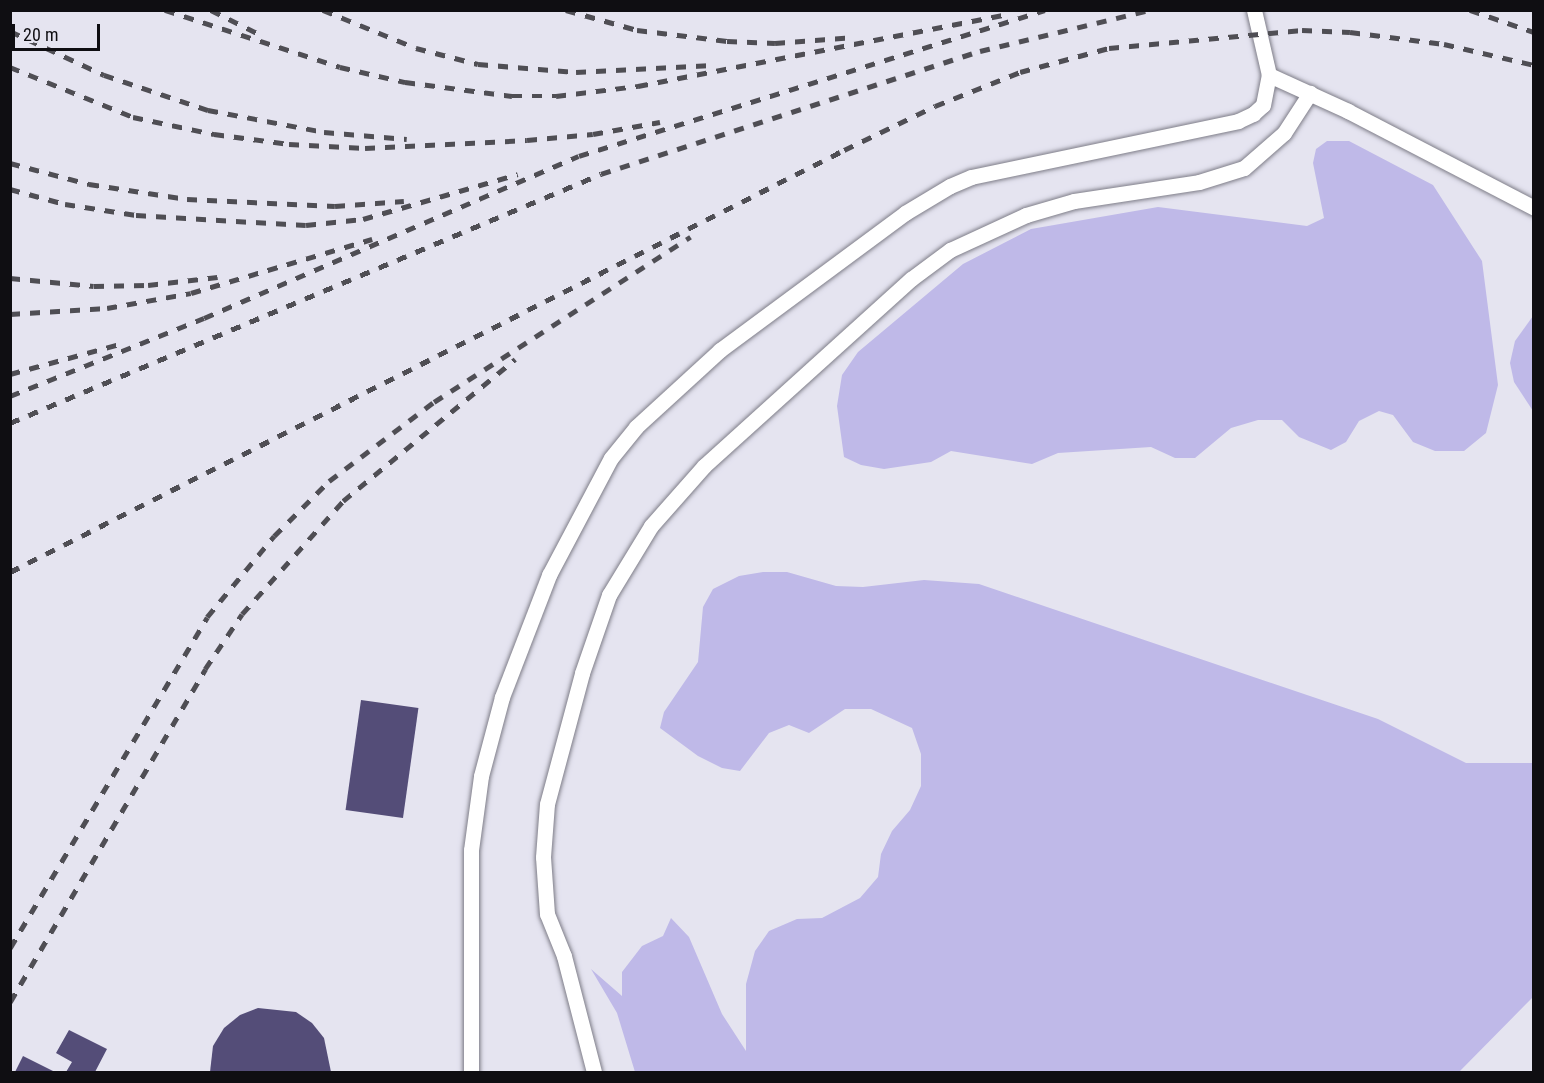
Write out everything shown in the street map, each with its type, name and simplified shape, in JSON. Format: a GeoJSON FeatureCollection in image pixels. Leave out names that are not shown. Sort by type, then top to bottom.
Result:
{"type":"FeatureCollection","features":[{"type":"Feature","properties":{"kind":"lane"},"geometry":{"type":"LineString","coordinates":[[471,1072],[471,850],[492,734],[526,632],[569,530],[611,458],[636,427],[720,350],[933,195],[971,177],[1238,122],[1263,105],[1269,75],[1254,10]]}},
{"type":"Feature","properties":{"kind":"lane"},"geometry":{"type":"LineString","coordinates":[[1269,75],[1310,93],[1533,208]]}},
{"type":"Feature","properties":{"kind":"lane"},"geometry":{"type":"LineString","coordinates":[[594,1072],[564,956],[548,914],[543,857],[548,804],[582,673],[609,595],[651,526],[704,466],[910,279],[951,250],[1026,215],[1074,201],[1177,186],[1244,168],[1284,133],[1310,93]]}},
{"type":"Feature","properties":{"kind":"shaded area"},"geometry":{"type":"Polygon","coordinates":[[[1327,141],[1349,141],[1433,185],[1482,261],[1498,385],[1486,433],[1464,451],[1435,451],[1413,442],[1393,415],[1379,411],[1359,421],[1346,442],[1331,450],[1299,437],[1282,420],[1258,420],[1231,428],[1195,458],[1175,458],[1151,447],[1058,453],[1032,464],[951,451],[931,462],[884,469],[861,465],[844,457],[837,406],[842,375],[858,352],[963,264],[1031,229],[1158,207],[1307,226],[1324,218],[1313,163],[1316,149],[1327,141]]]}},
{"type":"Feature","properties":{"kind":"shaded area"},"geometry":{"type":"Polygon","coordinates":[[[1533,316],[1533,411],[1514,382],[1510,363],[1515,341],[1533,316]]]}},
{"type":"Feature","properties":{"kind":"shaded area"},"geometry":{"type":"Polygon","coordinates":[[[763,572],[787,572],[836,586],[863,587],[924,580],[979,584],[1378,719],[1466,763],[1533,763],[1533,997],[1459,1072],[635,1072],[617,1013],[591,969],[622,996],[622,972],[642,946],[663,936],[671,918],[689,937],[722,1014],[746,1051],[746,984],[755,951],[769,931],[797,919],[822,918],[860,898],[878,877],[881,854],[892,831],[910,810],[921,786],[921,754],[912,728],[871,709],[845,709],[809,733],[789,725],[769,733],[740,771],[722,768],[698,756],[660,728],[664,712],[698,662],[703,607],[713,589],[739,576],[763,572]]]}},
{"type":"Feature","properties":{"kind":"building"},"geometry":{"type":"Polygon","coordinates":[[[361,700],[418,708],[403,818],[346,810],[361,700]]]}},
{"type":"Feature","properties":{"kind":"building"},"geometry":{"type":"Polygon","coordinates":[[[258,1008],[296,1012],[312,1023],[324,1038],[331,1072],[210,1072],[213,1046],[224,1028],[240,1015],[258,1008]]]}},
{"type":"Feature","properties":{"kind":"building"},"geometry":{"type":"Polygon","coordinates":[[[69,1030],[107,1049],[95,1072],[66,1072],[72,1062],[56,1053],[69,1030]]]}},
{"type":"Feature","properties":{"kind":"building"},"geometry":{"type":"Polygon","coordinates":[[[23,1056],[55,1072],[15,1072],[23,1056]]]}},
{"type":"Feature","properties":{"kind":"railway"},"geometry":{"type":"LineString","coordinates":[[165,10],[340,67],[405,82],[512,96],[556,96],[638,86],[1004,15]]}},
{"type":"Feature","properties":{"kind":"railway"},"geometry":{"type":"LineString","coordinates":[[211,10],[257,33]]}},
{"type":"Feature","properties":{"kind":"railway"},"geometry":{"type":"LineString","coordinates":[[323,10],[416,48],[478,64],[576,72],[713,65]]}},
{"type":"Feature","properties":{"kind":"railway"},"geometry":{"type":"LineString","coordinates":[[566,10],[637,30],[727,41],[775,43],[855,37]]}},
{"type":"Feature","properties":{"kind":"railway"},"geometry":{"type":"LineString","coordinates":[[10,396],[204,318],[579,156],[1045,10]]}},
{"type":"Feature","properties":{"kind":"railway"},"geometry":{"type":"LineString","coordinates":[[10,423],[601,174],[980,51],[1150,10]]}},
{"type":"Feature","properties":{"kind":"railway"},"geometry":{"type":"LineString","coordinates":[[1470,10],[1534,32]]}},
{"type":"Feature","properties":{"kind":"railway"},"geometry":{"type":"LineString","coordinates":[[10,572],[844,150],[935,106],[1020,72],[1109,48],[1302,30],[1350,32],[1444,44],[1534,65]]}},
{"type":"Feature","properties":{"kind":"railway"},"geometry":{"type":"LineString","coordinates":[[10,31],[104,75],[208,110],[324,132],[407,139]]}},
{"type":"Feature","properties":{"kind":"railway"},"geometry":{"type":"LineString","coordinates":[[10,67],[133,117],[214,134],[289,144],[365,148],[527,140],[593,134],[660,122]]}},
{"type":"Feature","properties":{"kind":"railway"},"geometry":{"type":"LineString","coordinates":[[10,163],[89,184],[187,199],[335,206],[404,201]]}},
{"type":"Feature","properties":{"kind":"railway"},"geometry":{"type":"LineString","coordinates":[[10,189],[65,204],[136,215],[306,225],[363,219],[518,174]]}},
{"type":"Feature","properties":{"kind":"railway"},"geometry":{"type":"LineString","coordinates":[[10,948],[207,617],[274,536],[329,481],[434,402],[690,237]]}},
{"type":"Feature","properties":{"kind":"railway"},"geometry":{"type":"LineString","coordinates":[[10,314],[107,308],[191,293],[372,239]]}},
{"type":"Feature","properties":{"kind":"railway"},"geometry":{"type":"LineString","coordinates":[[10,278],[94,286],[148,285],[218,277]]}},
{"type":"Feature","properties":{"kind":"railway"},"geometry":{"type":"LineString","coordinates":[[10,374],[123,343]]}},
{"type":"Feature","properties":{"kind":"railway"},"geometry":{"type":"LineString","coordinates":[[10,1002],[205,669],[242,614],[343,501],[515,359]]}}]}
